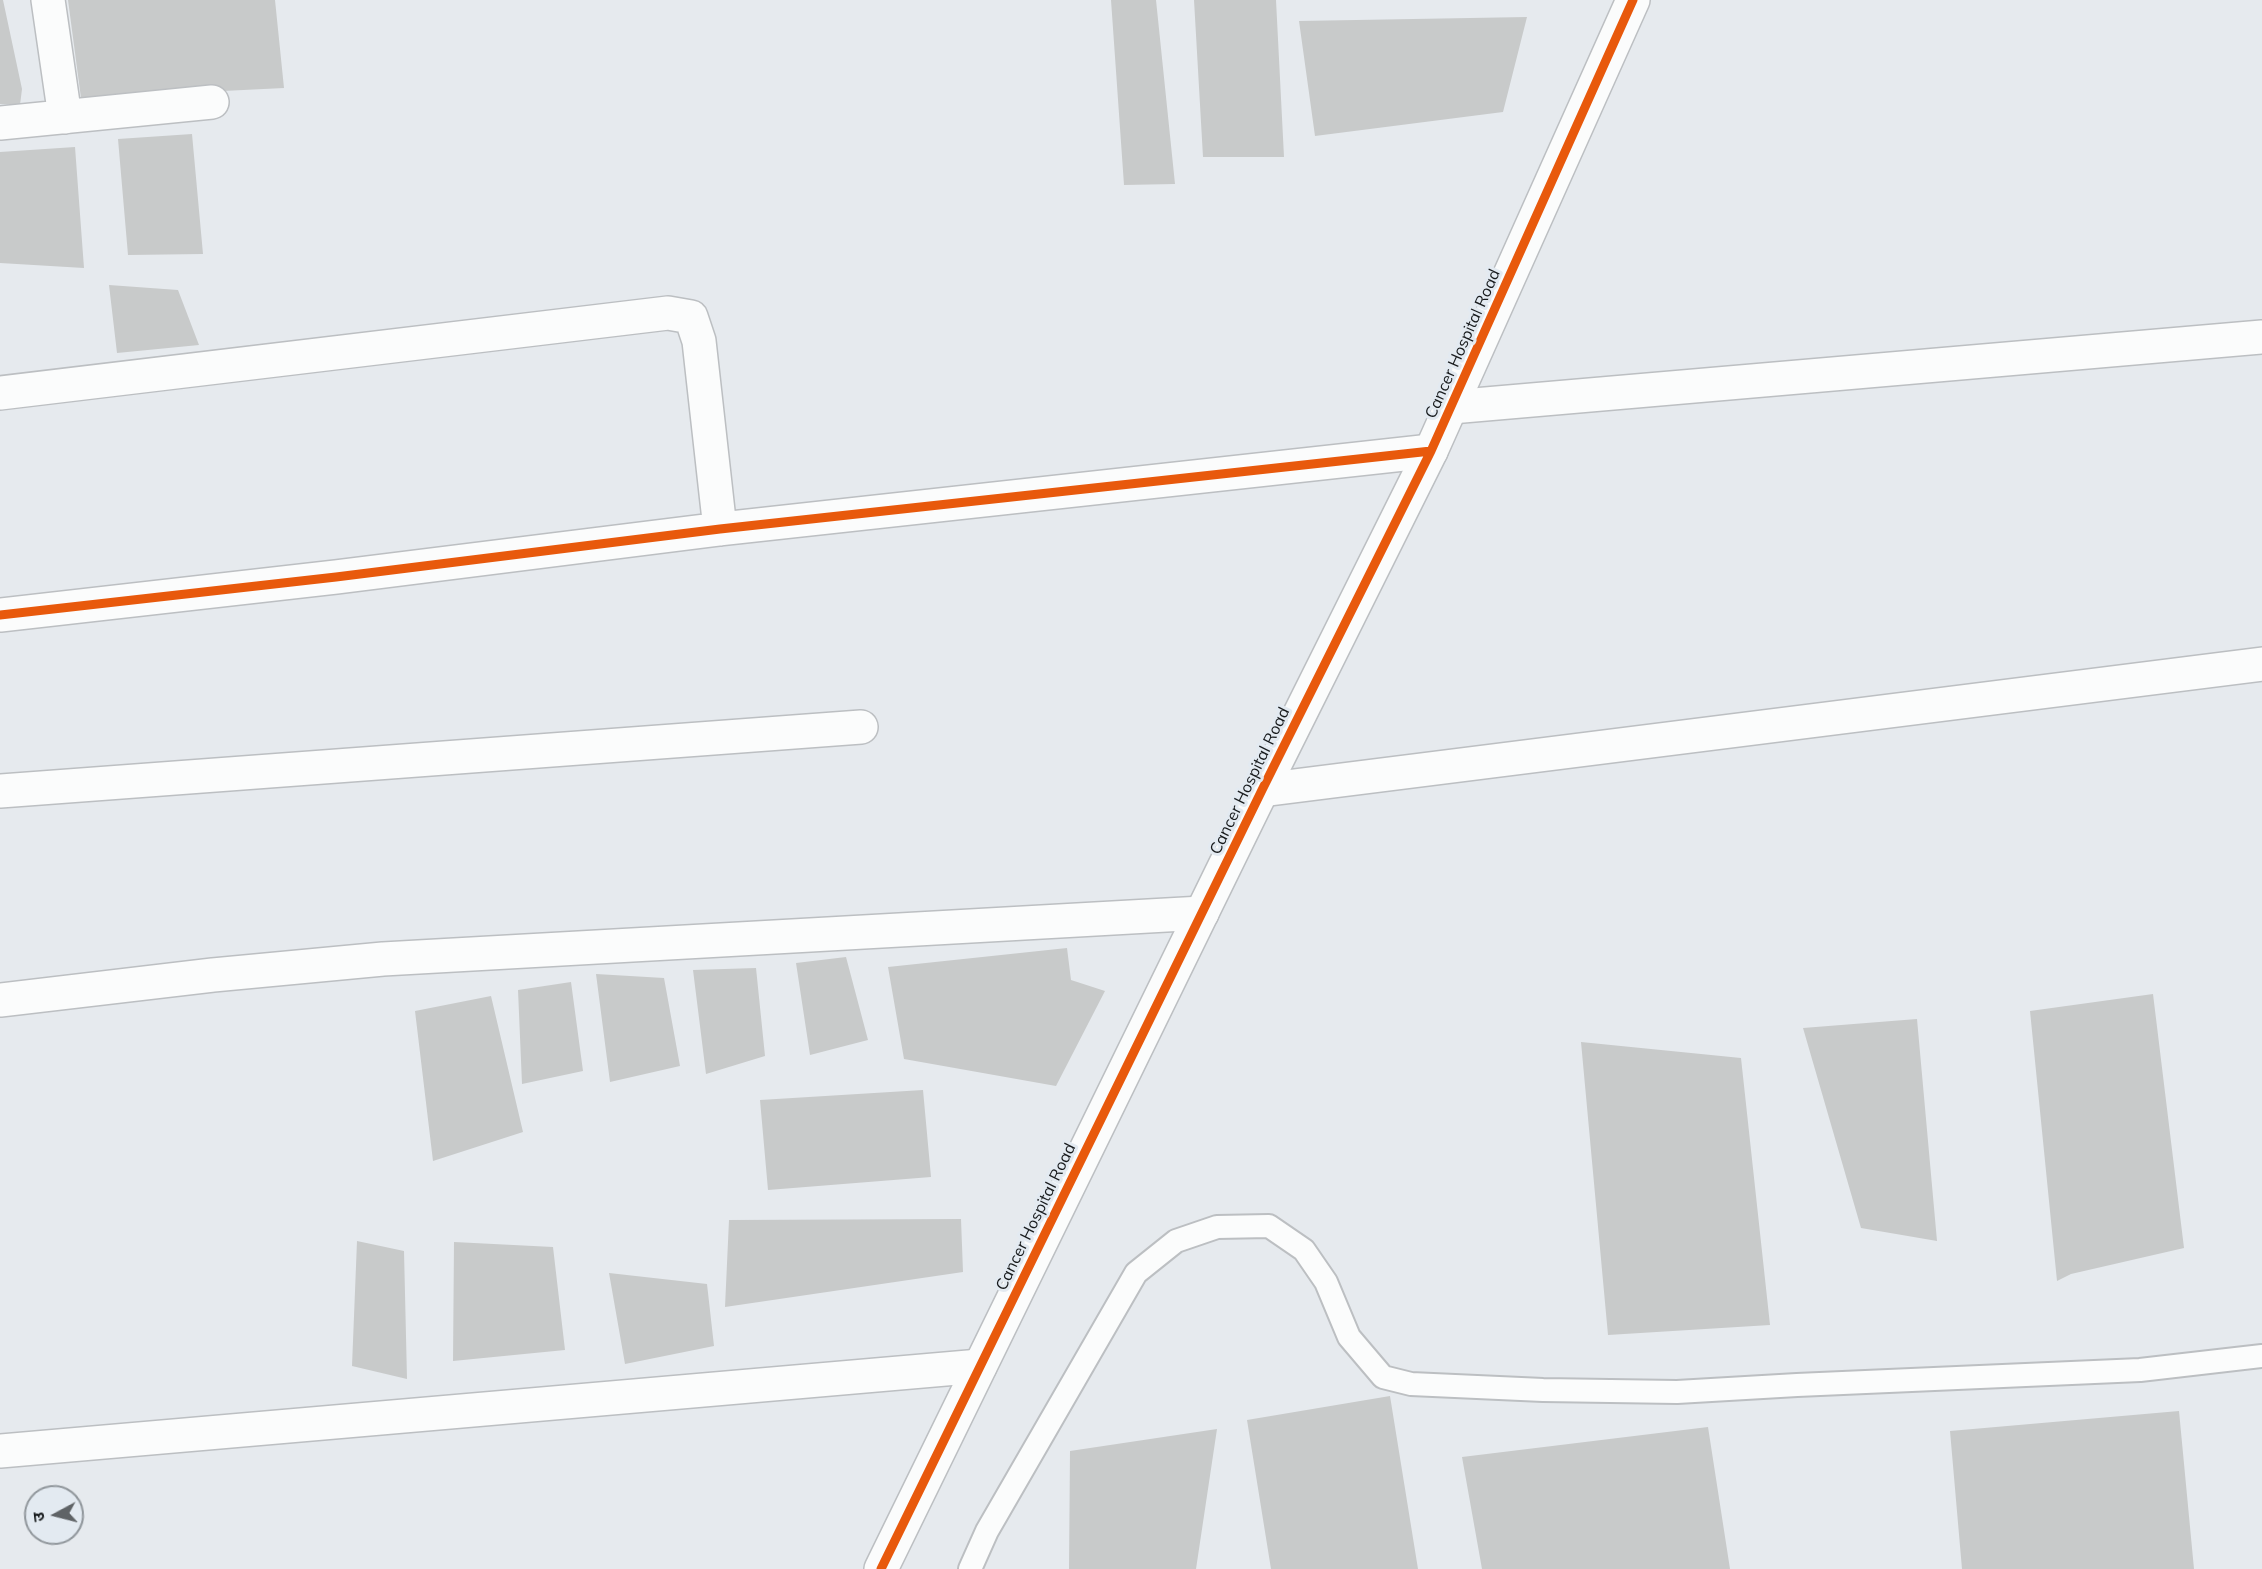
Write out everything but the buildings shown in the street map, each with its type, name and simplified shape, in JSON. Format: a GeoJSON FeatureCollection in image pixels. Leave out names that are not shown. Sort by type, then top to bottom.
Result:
{"type":"FeatureCollection","features":[{"type":"Feature","properties":{"kind":"street"},"geometry":{"type":"LineString","coordinates":[[48,0],[65,117]]}},
{"type":"Feature","properties":{"kind":"street","name":"Cancer Hospital Road"},"geometry":{"type":"LineString","coordinates":[[881,1569],[1262,790],[1431,452],[1633,0]]}},
{"type":"Feature","properties":{"kind":"street"},"geometry":{"type":"LineString","coordinates":[[0,123],[212,102]]}},
{"type":"Feature","properties":{"kind":"street"},"geometry":{"type":"LineString","coordinates":[[0,393],[668,312],[691,317],[699,340],[720,529]]}},
{"type":"Feature","properties":{"kind":"street"},"geometry":{"type":"LineString","coordinates":[[1451,407],[2262,337]]}},
{"type":"Feature","properties":{"kind":"street"},"geometry":{"type":"LineString","coordinates":[[0,615],[336,577],[720,529],[1431,452]]}},
{"type":"Feature","properties":{"kind":"street"},"geometry":{"type":"LineString","coordinates":[[1262,790],[2262,664]]}},
{"type":"Feature","properties":{"kind":"street"},"geometry":{"type":"LineString","coordinates":[[0,791],[861,727]]}},
{"type":"Feature","properties":{"kind":"street"},"geometry":{"type":"LineString","coordinates":[[0,1000],[213,975],[383,959],[1202,913]]}},
{"type":"Feature","properties":{"kind":"street"},"geometry":{"type":"LineString","coordinates":[[0,1451],[980,1366]]}},
{"type":"Feature","properties":{"kind":"lane"},"geometry":{"type":"LineString","coordinates":[[970,1569],[987,1531],[1136,1274],[1176,1241],[1218,1227],[1269,1226],[1304,1250],[1326,1282],[1349,1337],[1383,1377],[1411,1384],[1544,1390],[1677,1392],[1797,1384],[2140,1370],[2262,1356]]}},
{"type":"Feature","properties":{"kind":"cycle path"},"geometry":{"type":"LineString","coordinates":[[881,1569],[1262,790],[1431,451],[1633,0]]}},
{"type":"Feature","properties":{"kind":"cycle path"},"geometry":{"type":"LineString","coordinates":[[0,615],[336,577],[720,529],[1431,451]]}}]}
